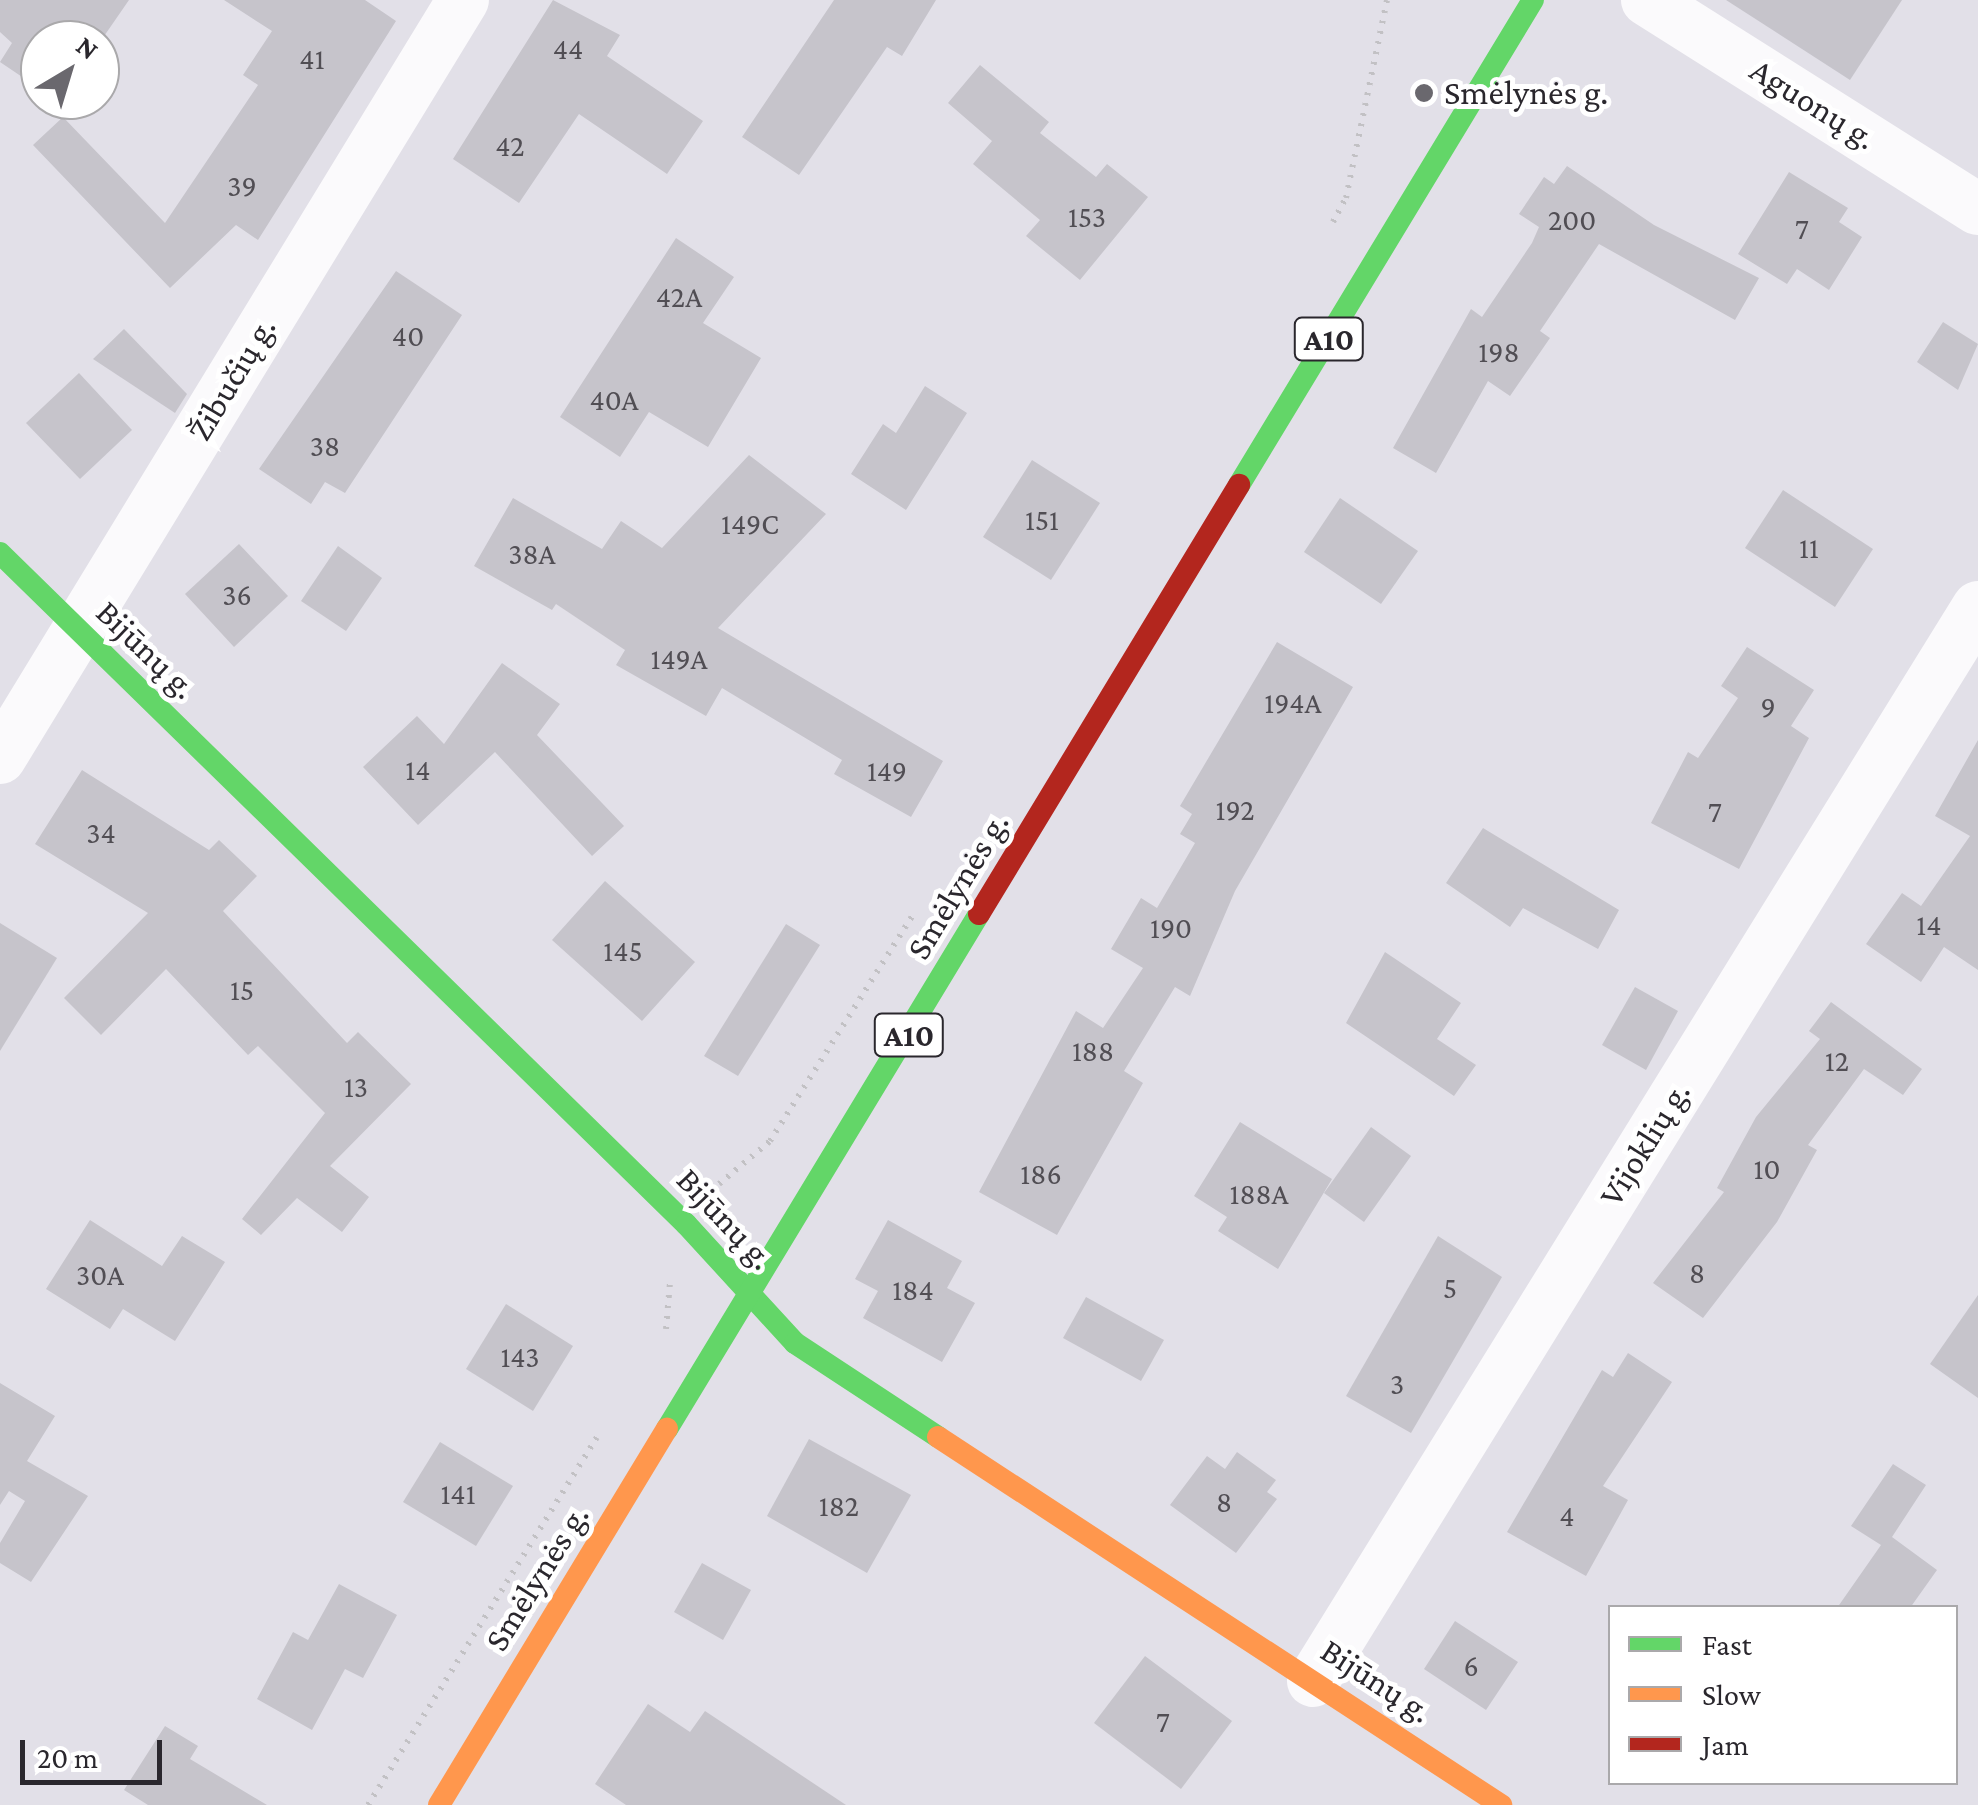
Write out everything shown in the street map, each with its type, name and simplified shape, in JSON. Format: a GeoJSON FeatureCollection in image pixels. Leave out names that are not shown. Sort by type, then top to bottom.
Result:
{"type":"FeatureCollection","features":[{"type":"Feature","properties":{"kind":"main road","name":"Smėlynės g."},"geometry":{"type":"LineString","coordinates":[[439,1805],[750,1298],[1533,0]]}},
{"type":"Feature","properties":{"kind":"main road","name":"Bijūnų g."},"geometry":{"type":"LineString","coordinates":[[0,552],[77,632],[686,1224],[750,1298],[796,1343],[1501,1805]]}},
{"type":"Feature","properties":{"kind":"street","name":"Žibučių g."},"geometry":{"type":"LineString","coordinates":[[0,758],[463,0]]}},
{"type":"Feature","properties":{"kind":"street","name":"Aguonų g."},"geometry":{"type":"LineString","coordinates":[[1647,0],[1978,209]]}},
{"type":"Feature","properties":{"kind":"street","name":"Vijoklių g."},"geometry":{"type":"LineString","coordinates":[[1313,1682],[1978,607]]}},
{"type":"Feature","properties":{"kind":"path"},"geometry":{"type":"LineString","coordinates":[[1330,228],[1346,198],[1387,0]]}},
{"type":"Feature","properties":{"kind":"path"},"geometry":{"type":"LineString","coordinates":[[655,1346],[686,1224],[770,1141],[922,901]]}},
{"type":"Feature","properties":{"kind":"path"},"geometry":{"type":"LineString","coordinates":[[368,1805],[602,1430]]}},
{"type":"Feature","properties":{"kind":"building"},"geometry":{"type":"Polygon","coordinates":[[[0,0],[129,0],[115,20],[20,20],[20,76],[0,62],[12,43],[0,32],[0,0]]]}},
{"type":"Feature","properties":{"kind":"building"},"geometry":{"type":"Polygon","coordinates":[[[224,0],[365,0],[396,21],[258,240],[236,225],[170,288],[33,145],[60,120],[66,120],[165,223],[258,85],[243,75],[272,31],[224,0]]]}},
{"type":"Feature","properties":{"kind":"building"},"geometry":{"type":"Polygon","coordinates":[[[553,0],[620,35],[607,56],[703,121],[667,174],[579,114],[519,203],[453,159],[553,0]]]}},
{"type":"Feature","properties":{"kind":"building"},"geometry":{"type":"Polygon","coordinates":[[[834,0],[936,0],[902,56],[887,47],[799,175],[742,137],[834,0]]]}},
{"type":"Feature","properties":{"kind":"building"},"geometry":{"type":"Polygon","coordinates":[[[1726,0],[1902,0],[1850,80],[1726,0]]]}},
{"type":"Feature","properties":{"kind":"building"},"geometry":{"type":"Polygon","coordinates":[[[980,65],[1049,122],[1040,133],[1096,177],[1107,164],[1148,197],[1080,280],[1026,236],[1040,220],[973,164],[992,141],[948,103],[980,65]]]}},
{"type":"Feature","properties":{"kind":"building"},"geometry":{"type":"Polygon","coordinates":[[[1567,166],[1654,225],[1759,278],[1735,320],[1599,244],[1540,331],[1550,338],[1510,396],[1488,381],[1436,473],[1393,448],[1471,309],[1482,317],[1532,243],[1539,227],[1519,214],[1544,177],[1554,184],[1567,166]]]}},
{"type":"Feature","properties":{"kind":"building"},"geometry":{"type":"Polygon","coordinates":[[[1789,172],[1848,208],[1839,222],[1862,237],[1829,290],[1797,269],[1787,284],[1738,254],[1789,172]]]}},
{"type":"Feature","properties":{"kind":"building"},"geometry":{"type":"Polygon","coordinates":[[[676,238],[734,277],[703,323],[761,358],[708,447],[649,412],[620,457],[560,417],[676,238]]]}},
{"type":"Feature","properties":{"kind":"building"},"geometry":{"type":"Polygon","coordinates":[[[396,271],[462,315],[345,493],[325,482],[311,504],[259,469],[396,271]]]}},
{"type":"Feature","properties":{"kind":"building"},"geometry":{"type":"Polygon","coordinates":[[[1943,322],[1978,344],[1958,390],[1917,362],[1943,322]]]}},
{"type":"Feature","properties":{"kind":"building"},"geometry":{"type":"Polygon","coordinates":[[[124,329],[187,394],[175,413],[93,359],[124,329]]]}},
{"type":"Feature","properties":{"kind":"building"},"geometry":{"type":"Polygon","coordinates":[[[79,373],[132,430],[80,479],[26,423],[79,373]]]}},
{"type":"Feature","properties":{"kind":"building"},"geometry":{"type":"Polygon","coordinates":[[[925,386],[967,413],[906,510],[851,474],[883,424],[896,433],[925,386]]]}},
{"type":"Feature","properties":{"kind":"building"},"geometry":{"type":"Polygon","coordinates":[[[749,455],[826,514],[718,628],[943,761],[911,817],[834,774],[842,760],[722,688],[706,716],[616,665],[625,650],[556,604],[552,610],[474,566],[513,498],[602,549],[621,521],[662,548],[749,455]]]}},
{"type":"Feature","properties":{"kind":"building"},"geometry":{"type":"Polygon","coordinates":[[[1032,460],[1100,503],[1051,580],[983,537],[1032,460]]]}},
{"type":"Feature","properties":{"kind":"building"},"geometry":{"type":"Polygon","coordinates":[[[1783,490],[1873,549],[1835,607],[1745,548],[1783,490]]]}},
{"type":"Feature","properties":{"kind":"building"},"geometry":{"type":"Polygon","coordinates":[[[1340,498],[1418,551],[1381,604],[1304,552],[1340,498]]]}},
{"type":"Feature","properties":{"kind":"building"},"geometry":{"type":"Polygon","coordinates":[[[239,544],[288,596],[234,647],[185,594],[239,544]]]}},
{"type":"Feature","properties":{"kind":"building"},"geometry":{"type":"Polygon","coordinates":[[[338,546],[382,578],[346,631],[301,601],[338,546]]]}},
{"type":"Feature","properties":{"kind":"building"},"geometry":{"type":"Polygon","coordinates":[[[1277,642],[1353,687],[1235,891],[1190,996],[1175,987],[1124,1071],[1143,1083],[1057,1235],[979,1192],[1076,1011],[1103,1028],[1143,968],[1111,949],[1141,898],[1157,908],[1195,843],[1180,834],[1192,814],[1180,806],[1277,642]]]}},
{"type":"Feature","properties":{"kind":"building"},"geometry":{"type":"Polygon","coordinates":[[[1747,647],[1814,690],[1791,726],[1809,738],[1739,869],[1651,823],[1688,752],[1698,758],[1738,698],[1721,686],[1747,647]]]}},
{"type":"Feature","properties":{"kind":"building"},"geometry":{"type":"Polygon","coordinates":[[[502,663],[560,704],[537,735],[624,826],[592,856],[495,752],[418,825],[363,767],[417,716],[444,744],[502,663]]]}},
{"type":"Feature","properties":{"kind":"building"},"geometry":{"type":"Polygon","coordinates":[[[1978,740],[1978,970],[1944,947],[1921,982],[1866,944],[1902,893],[1921,906],[1970,836],[1935,816],[1978,740]]]}},
{"type":"Feature","properties":{"kind":"building"},"geometry":{"type":"Polygon","coordinates":[[[82,770],[209,850],[219,840],[257,876],[223,911],[347,1043],[358,1032],[411,1084],[330,1166],[369,1197],[342,1232],[297,1198],[261,1235],[242,1219],[325,1113],[258,1046],[248,1055],[166,969],[101,1035],[64,998],[148,913],[35,844],[82,770]]]}},
{"type":"Feature","properties":{"kind":"building"},"geometry":{"type":"Polygon","coordinates":[[[1483,828],[1619,910],[1598,949],[1523,908],[1510,927],[1446,883],[1483,828]]]}},
{"type":"Feature","properties":{"kind":"building"},"geometry":{"type":"Polygon","coordinates":[[[605,881],[695,962],[642,1021],[552,940],[605,881]]]}},
{"type":"Feature","properties":{"kind":"building"},"geometry":{"type":"Polygon","coordinates":[[[0,923],[57,958],[0,1051],[0,923]]]}},
{"type":"Feature","properties":{"kind":"building"},"geometry":{"type":"Polygon","coordinates":[[[786,924],[820,945],[738,1076],[704,1056],[786,924]]]}},
{"type":"Feature","properties":{"kind":"building"},"geometry":{"type":"Polygon","coordinates":[[[1385,952],[1461,1003],[1437,1039],[1476,1065],[1454,1096],[1346,1023],[1385,952]]]}},
{"type":"Feature","properties":{"kind":"building"},"geometry":{"type":"Polygon","coordinates":[[[1635,987],[1678,1011],[1646,1070],[1602,1045],[1635,987]]]}},
{"type":"Feature","properties":{"kind":"building"},"geometry":{"type":"Polygon","coordinates":[[[1831,1002],[1922,1069],[1903,1095],[1864,1069],[1808,1145],[1817,1150],[1777,1222],[1703,1318],[1653,1283],[1724,1192],[1717,1188],[1756,1117],[1820,1039],[1809,1031],[1831,1002]]]}},
{"type":"Feature","properties":{"kind":"building"},"geometry":{"type":"Polygon","coordinates":[[[1240,1122],[1332,1179],[1278,1269],[1218,1231],[1227,1217],[1194,1196],[1240,1122]]]}},
{"type":"Feature","properties":{"kind":"building"},"geometry":{"type":"Polygon","coordinates":[[[1371,1127],[1411,1156],[1364,1222],[1324,1193],[1371,1127]]]}},
{"type":"Feature","properties":{"kind":"building"},"geometry":{"type":"Polygon","coordinates":[[[90,1220],[162,1266],[182,1236],[225,1262],[175,1341],[123,1309],[110,1329],[46,1289],[90,1220]]]}},
{"type":"Feature","properties":{"kind":"building"},"geometry":{"type":"Polygon","coordinates":[[[888,1220],[962,1261],[947,1288],[975,1303],[942,1362],[863,1318],[878,1291],[855,1279],[888,1220]]]}},
{"type":"Feature","properties":{"kind":"building"},"geometry":{"type":"Polygon","coordinates":[[[1438,1236],[1502,1277],[1411,1433],[1346,1396],[1438,1236]]]}},
{"type":"Feature","properties":{"kind":"building"},"geometry":{"type":"Polygon","coordinates":[[[1978,1295],[1978,1398],[1930,1364],[1978,1295]]]}},
{"type":"Feature","properties":{"kind":"building"},"geometry":{"type":"Polygon","coordinates":[[[1086,1297],[1164,1340],[1141,1381],[1063,1338],[1086,1297]]]}},
{"type":"Feature","properties":{"kind":"building"},"geometry":{"type":"Polygon","coordinates":[[[506,1304],[573,1346],[533,1411],[466,1369],[506,1304]]]}},
{"type":"Feature","properties":{"kind":"building"},"geometry":{"type":"Polygon","coordinates":[[[1628,1353],[1672,1382],[1603,1486],[1628,1500],[1586,1576],[1507,1532],[1602,1370],[1613,1377],[1628,1353]]]}},
{"type":"Feature","properties":{"kind":"building"},"geometry":{"type":"Polygon","coordinates":[[[0,1383],[55,1416],[27,1461],[88,1496],[31,1582],[0,1563],[0,1543],[25,1501],[9,1491],[0,1505],[0,1383]]]}},
{"type":"Feature","properties":{"kind":"building"},"geometry":{"type":"Polygon","coordinates":[[[809,1439],[911,1495],[867,1573],[767,1516],[809,1439]]]}},
{"type":"Feature","properties":{"kind":"building"},"geometry":{"type":"Polygon","coordinates":[[[440,1442],[513,1486],[476,1546],[403,1502],[440,1442]]]}},
{"type":"Feature","properties":{"kind":"building"},"geometry":{"type":"Polygon","coordinates":[[[1237,1452],[1276,1480],[1267,1492],[1277,1499],[1236,1553],[1170,1505],[1207,1456],[1225,1469],[1237,1452]]]}},
{"type":"Feature","properties":{"kind":"building"},"geometry":{"type":"Polygon","coordinates":[[[1893,1464],[1926,1485],[1892,1537],[1937,1570],[1912,1605],[1839,1605],[1881,1545],[1851,1526],[1893,1464]]]}},
{"type":"Feature","properties":{"kind":"building"},"geometry":{"type":"Polygon","coordinates":[[[702,1563],[751,1590],[723,1640],[674,1612],[702,1563]]]}},
{"type":"Feature","properties":{"kind":"building"},"geometry":{"type":"Polygon","coordinates":[[[339,1584],[397,1615],[363,1678],[345,1669],[312,1730],[257,1699],[293,1632],[308,1640],[339,1584]]]}},
{"type":"Feature","properties":{"kind":"building"},"geometry":{"type":"Polygon","coordinates":[[[1455,1621],[1518,1662],[1486,1710],[1424,1669],[1455,1621]]]}},
{"type":"Feature","properties":{"kind":"building"},"geometry":{"type":"Polygon","coordinates":[[[1145,1656],[1232,1721],[1181,1789],[1094,1723],[1145,1656]]]}},
{"type":"Feature","properties":{"kind":"building"},"geometry":{"type":"Polygon","coordinates":[[[648,1704],[690,1732],[705,1711],[846,1805],[626,1805],[595,1784],[648,1704]]]}},
{"type":"Feature","properties":{"kind":"building"},"geometry":{"type":"Polygon","coordinates":[[[165,1726],[198,1746],[190,1759],[267,1805],[148,1805],[124,1790],[165,1726]]]}},
{"type":"Feature","properties":{"kind":"traffic: fast"},"geometry":{"type":"LineString","coordinates":[[1239,485],[1533,0]]}},
{"type":"Feature","properties":{"kind":"traffic: fast"},"geometry":{"type":"LineString","coordinates":[[0,553],[686,1224],[795,1343],[938,1437]]}},
{"type":"Feature","properties":{"kind":"traffic: fast"},"geometry":{"type":"LineString","coordinates":[[667,1429],[979,914]]}},
{"type":"Feature","properties":{"kind":"traffic: slow"},"geometry":{"type":"LineString","coordinates":[[439,1805],[667,1429]]}},
{"type":"Feature","properties":{"kind":"traffic: slow"},"geometry":{"type":"LineString","coordinates":[[938,1437],[1501,1805]]}},
{"type":"Feature","properties":{"kind":"traffic: jam"},"geometry":{"type":"LineString","coordinates":[[979,914],[1239,485]]}},
{"type":"Feature","properties":{"kind":"place","name":"Smėlynės g."},"geometry":{"type":"Point","coordinates":[1424,93]}}]}
